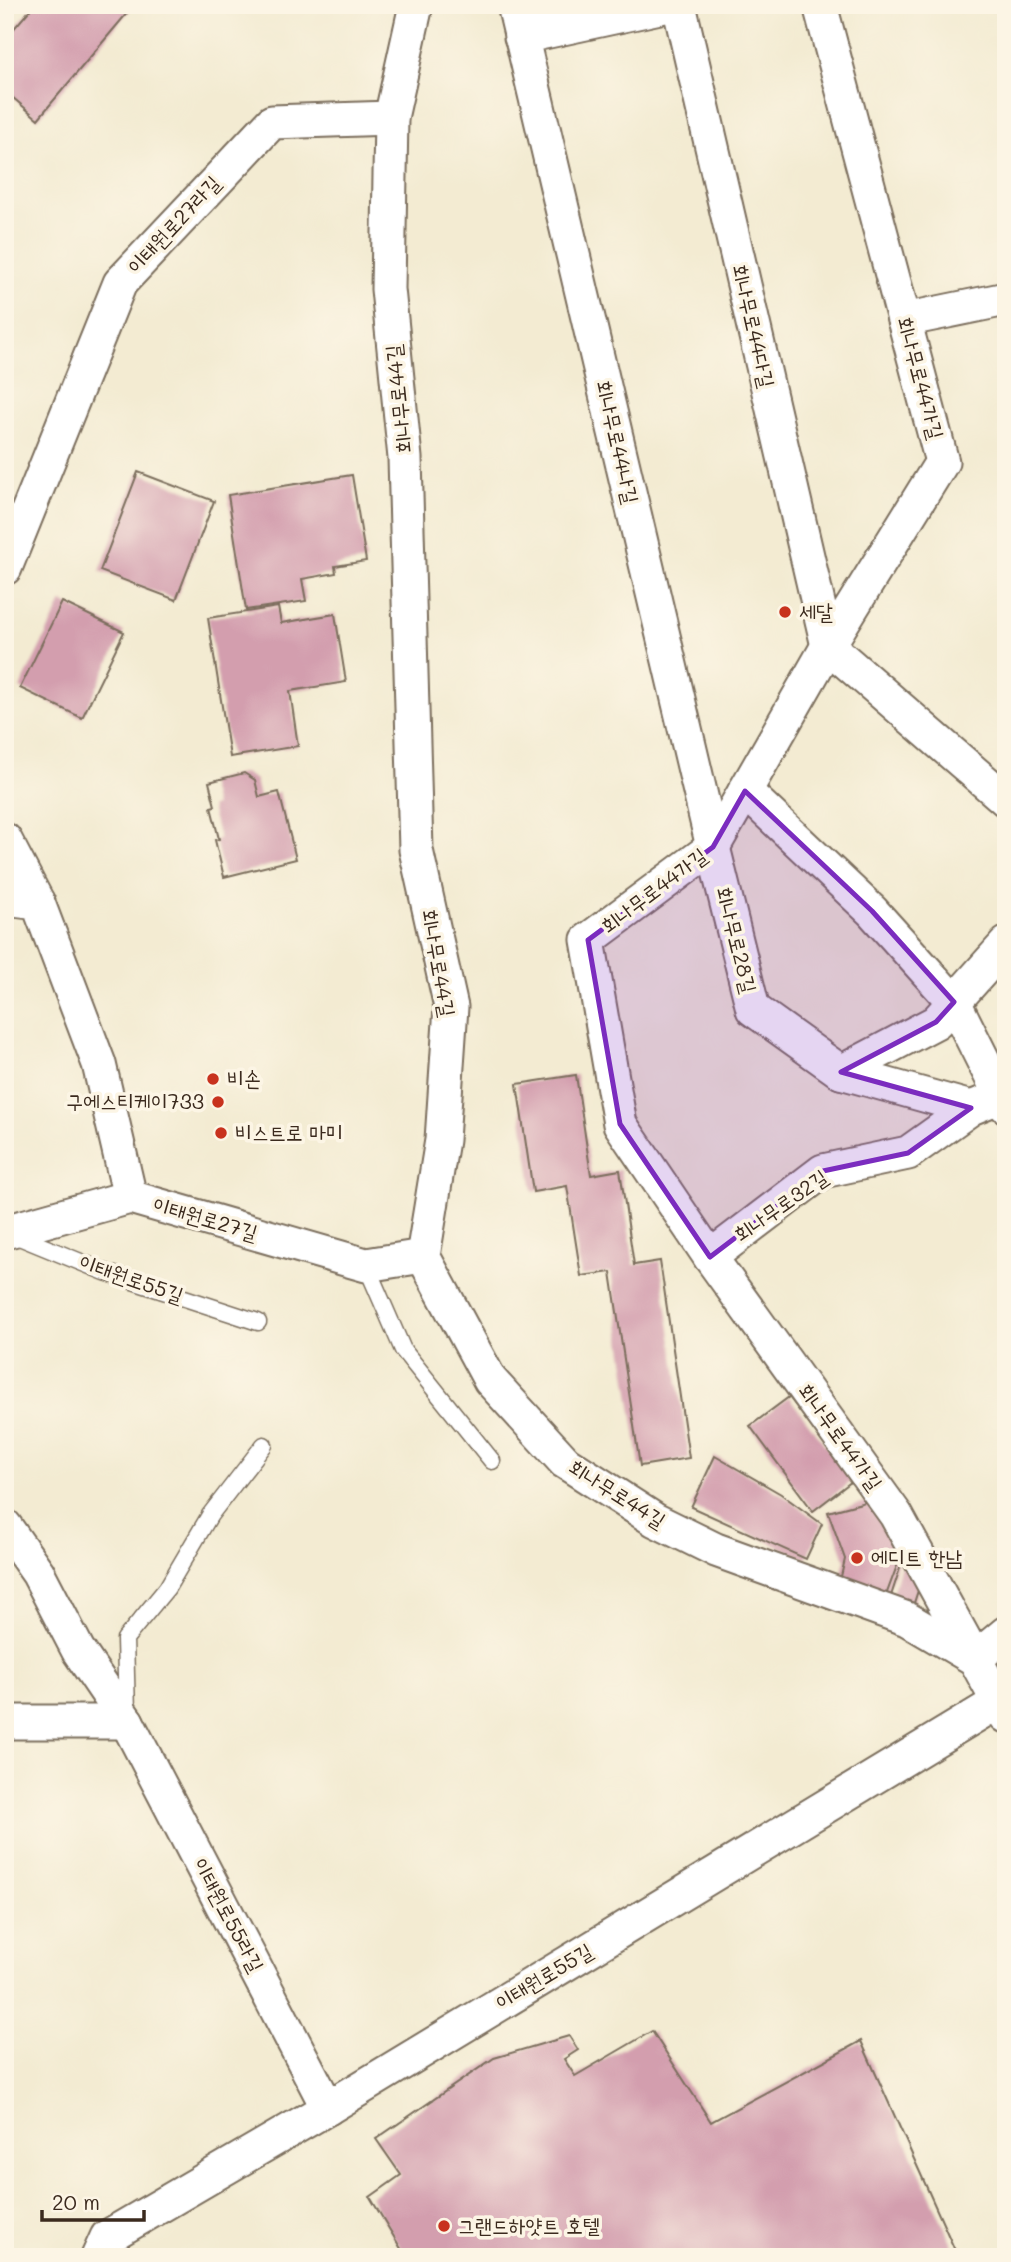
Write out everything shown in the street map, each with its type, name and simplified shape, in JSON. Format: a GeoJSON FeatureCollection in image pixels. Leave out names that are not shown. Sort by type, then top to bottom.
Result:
{"type":"FeatureCollection","features":[{"type":"Feature","properties":{"kind":"street","name":"회나무로44길"},"geometry":{"type":"LineString","coordinates":[[416,5],[391,118],[388,289],[405,458],[416,850],[451,1007],[442,1140],[423,1256],[490,1380],[565,1462],[655,1520],[716,1550],[906,1619],[975,1659]]}},
{"type":"Feature","properties":{"kind":"street","name":"회나무로44나길"},"geometry":{"type":"LineString","coordinates":[[514,5],[713,847]]}},
{"type":"Feature","properties":{"kind":"street"},"geometry":{"type":"LineString","coordinates":[[521,37],[669,5]]}},
{"type":"Feature","properties":{"kind":"street","name":"회나무로44다길"},"geometry":{"type":"LineString","coordinates":[[680,5],[828,646]]}},
{"type":"Feature","properties":{"kind":"street","name":"회나무로44가길"},"geometry":{"type":"LineString","coordinates":[[820,5],[943,462],[828,646],[713,847],[588,940],[620,1124],[710,1257],[896,1515],[975,1659]]}},
{"type":"Feature","properties":{"kind":"street","name":"이태원로27라길"},"geometry":{"type":"LineString","coordinates":[[5,568],[120,283],[272,122],[391,118]]}},
{"type":"Feature","properties":{"kind":"street"},"geometry":{"type":"LineString","coordinates":[[904,320],[1006,299]]}},
{"type":"Feature","properties":{"kind":"street"},"geometry":{"type":"LineString","coordinates":[[828,646],[1006,800]]}},
{"type":"Feature","properties":{"kind":"street"},"geometry":{"type":"LineString","coordinates":[[745,791],[872,911],[954,1002],[995,1101]]}},
{"type":"Feature","properties":{"kind":"street"},"geometry":{"type":"LineString","coordinates":[[5,839],[38,903]]}},
{"type":"Feature","properties":{"kind":"street","name":"회나무로28길"},"geometry":{"type":"LineString","coordinates":[[713,847],[754,1009],[841,1072],[995,1101]]}},
{"type":"Feature","properties":{"kind":"street"},"geometry":{"type":"LineString","coordinates":[[5,899],[38,903]]}},
{"type":"Feature","properties":{"kind":"street","name":"이태원로27길"},"geometry":{"type":"LineString","coordinates":[[38,903],[99,1064],[130,1197],[366,1265],[423,1256]]}},
{"type":"Feature","properties":{"kind":"street"},"geometry":{"type":"LineString","coordinates":[[841,1072],[936,1023],[1006,944]]}},
{"type":"Feature","properties":{"kind":"street","name":"회나무로32길"},"geometry":{"type":"LineString","coordinates":[[710,1257],[823,1171],[908,1153],[995,1101]]}},
{"type":"Feature","properties":{"kind":"street","name":"이태원로55길"},"geometry":{"type":"LineString","coordinates":[[6,1232],[130,1197]]}},
{"type":"Feature","properties":{"kind":"street"},"geometry":{"type":"LineString","coordinates":[[5,1526],[38,1573],[78,1650],[127,1722]]}},
{"type":"Feature","properties":{"kind":"street"},"geometry":{"type":"LineString","coordinates":[[1002,1709],[975,1659],[1006,1633]]}},
{"type":"Feature","properties":{"kind":"street","name":"이태원로55길"},"geometry":{"type":"LineString","coordinates":[[98,2257],[107,2237],[1002,1709]]}},
{"type":"Feature","properties":{"kind":"street"},"geometry":{"type":"LineString","coordinates":[[5,1722],[127,1722]]}},
{"type":"Feature","properties":{"kind":"street","name":"이태원로55라길"},"geometry":{"type":"LineString","coordinates":[[127,1722],[328,2108]]}},
{"type":"Feature","properties":{"kind":"lane","name":"이태원로55길"},"geometry":{"type":"LineString","coordinates":[[6,1232],[105,1272],[258,1322]]}},
{"type":"Feature","properties":{"kind":"lane"},"geometry":{"type":"LineString","coordinates":[[366,1265],[403,1350],[492,1461]]}},
{"type":"Feature","properties":{"kind":"lane","name":"이태원로55라길"},"geometry":{"type":"LineString","coordinates":[[127,1722],[125,1639],[166,1588],[210,1515],[264,1445]]}},
{"type":"Feature","properties":{"kind":"highlighted area"},"geometry":{"type":"Polygon","coordinates":[[[745,791],[872,911],[954,1002],[936,1022],[841,1072],[971,1108],[908,1153],[823,1171],[710,1257],[620,1124],[588,940],[713,847],[745,791]]]}},
{"type":"Feature","properties":{"kind":"building"},"geometry":{"type":"Polygon","coordinates":[[[34,5],[134,5],[38,119],[5,91],[5,39],[34,5]]]}},
{"type":"Feature","properties":{"kind":"building"},"geometry":{"type":"Polygon","coordinates":[[[138,472],[214,501],[176,600],[100,571],[138,472]]]}},
{"type":"Feature","properties":{"kind":"building"},"geometry":{"type":"Polygon","coordinates":[[[352,475],[366,561],[335,566],[336,573],[302,579],[306,601],[246,610],[228,495],[352,475]]]}},
{"type":"Feature","properties":{"kind":"building"},"geometry":{"type":"Polygon","coordinates":[[[62,602],[124,632],[82,718],[20,688],[62,602]]]}},
{"type":"Feature","properties":{"kind":"building"},"geometry":{"type":"Polygon","coordinates":[[[278,607],[281,623],[335,614],[346,682],[290,691],[298,746],[230,757],[208,618],[278,607]]]}},
{"type":"Feature","properties":{"kind":"building"},"geometry":{"type":"Polygon","coordinates":[[[244,773],[255,780],[259,797],[279,792],[296,859],[224,877],[215,840],[219,839],[211,807],[215,806],[209,782],[244,773]]]}},
{"type":"Feature","properties":{"kind":"building"},"geometry":{"type":"Polygon","coordinates":[[[576,1075],[591,1175],[620,1170],[634,1265],[660,1261],[689,1458],[640,1466],[611,1272],[581,1276],[567,1186],[533,1192],[517,1084],[576,1075]]]}},
{"type":"Feature","properties":{"kind":"building"},"geometry":{"type":"Polygon","coordinates":[[[789,1397],[852,1481],[813,1511],[750,1426],[789,1397]]]}},
{"type":"Feature","properties":{"kind":"building"},"geometry":{"type":"Polygon","coordinates":[[[715,1456],[781,1494],[822,1524],[806,1559],[691,1507],[715,1456]]]}},
{"type":"Feature","properties":{"kind":"building"},"geometry":{"type":"Polygon","coordinates":[[[869,1501],[901,1555],[885,1598],[840,1581],[845,1559],[828,1512],[869,1501]]]}},
{"type":"Feature","properties":{"kind":"building"},"geometry":{"type":"Polygon","coordinates":[[[905,1553],[923,1575],[912,1609],[889,1602],[905,1553]]]}},
{"type":"Feature","properties":{"kind":"building"},"geometry":{"type":"Polygon","coordinates":[[[652,2031],[711,2122],[861,2041],[958,2257],[406,2257],[370,2197],[401,2175],[376,2139],[494,2058],[569,2036],[578,2050],[564,2059],[575,2076],[652,2031]]]}},
{"type":"Feature","properties":{"kind":"place","name":"세달"},"geometry":{"type":"Point","coordinates":[785,612]}},
{"type":"Feature","properties":{"kind":"place","name":"비손"},"geometry":{"type":"Point","coordinates":[213,1079]}},
{"type":"Feature","properties":{"kind":"place","name":"구에스티케이733"},"geometry":{"type":"Point","coordinates":[218,1102]}},
{"type":"Feature","properties":{"kind":"place","name":"비스트로 마미"},"geometry":{"type":"Point","coordinates":[221,1133]}},
{"type":"Feature","properties":{"kind":"place","name":"에디트 한남"},"geometry":{"type":"Point","coordinates":[857,1558]}},
{"type":"Feature","properties":{"kind":"place","name":"그랜드하얏트 호텔"},"geometry":{"type":"Point","coordinates":[444,2226]}}]}
